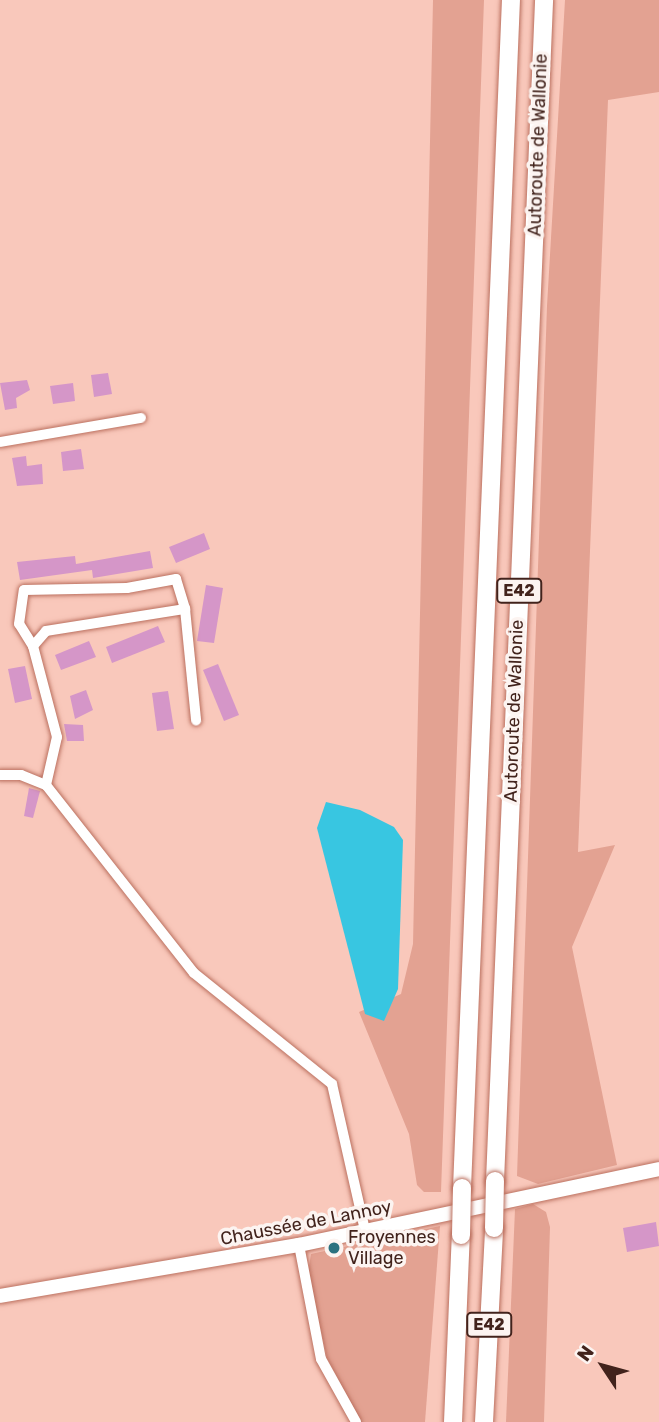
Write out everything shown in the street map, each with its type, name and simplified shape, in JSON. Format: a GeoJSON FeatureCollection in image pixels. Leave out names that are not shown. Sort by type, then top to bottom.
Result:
{"type":"FeatureCollection","features":[{"type":"Feature","properties":{"kind":"highway","name":"Autoroute de Wallonie"},"geometry":{"type":"LineString","coordinates":[[453,1422],[511,0]]}},
{"type":"Feature","properties":{"kind":"highway","name":"Autoroute de Wallonie"},"geometry":{"type":"LineString","coordinates":[[484,1422],[544,0]]}},
{"type":"Feature","properties":{"kind":"main road","name":"Chaussée de Lannoy"},"geometry":{"type":"LineString","coordinates":[[0,1296],[299,1245],[659,1169]]}},
{"type":"Feature","properties":{"kind":"street"},"geometry":{"type":"LineString","coordinates":[[0,442],[141,418]]}},
{"type":"Feature","properties":{"kind":"street"},"geometry":{"type":"LineString","coordinates":[[46,785],[57,737],[33,646],[19,624],[24,590],[127,588],[176,579],[184,609],[196,720]]}},
{"type":"Feature","properties":{"kind":"street"},"geometry":{"type":"LineString","coordinates":[[33,646],[46,631],[184,609]]}},
{"type":"Feature","properties":{"kind":"street"},"geometry":{"type":"LineString","coordinates":[[0,775],[21,775],[46,785],[194,973],[332,1084],[365,1231]]}},
{"type":"Feature","properties":{"kind":"street"},"geometry":{"type":"LineString","coordinates":[[299,1245],[321,1359],[356,1422]]}},
{"type":"Feature","properties":{"kind":"shaded area"},"geometry":{"type":"Polygon","coordinates":[[[433,0],[484,0],[441,1192],[424,1192],[417,1185],[409,1134],[359,1012],[401,994],[413,944],[433,0]]]}},
{"type":"Feature","properties":{"kind":"shaded area"},"geometry":{"type":"Polygon","coordinates":[[[565,0],[659,0],[659,92],[608,100],[578,852],[615,845],[572,947],[617,1165],[538,1184],[517,1176],[547,306],[565,0]]]}},
{"type":"Feature","properties":{"kind":"shaded area"},"geometry":{"type":"Polygon","coordinates":[[[533,1204],[546,1212],[550,1227],[544,1422],[506,1422],[515,1209],[533,1204]]]}},
{"type":"Feature","properties":{"kind":"shaded area"},"geometry":{"type":"Polygon","coordinates":[[[440,1226],[425,1422],[361,1422],[327,1358],[308,1273],[311,1254],[440,1226]]]}},
{"type":"Feature","properties":{"kind":"water"},"geometry":{"type":"Polygon","coordinates":[[[326,802],[360,810],[394,827],[403,840],[398,989],[384,1021],[365,1014],[317,828],[326,802]]]}},
{"type":"Feature","properties":{"kind":"building"},"geometry":{"type":"Polygon","coordinates":[[[108,373],[112,394],[94,397],[91,375],[108,373]]]}},
{"type":"Feature","properties":{"kind":"building"},"geometry":{"type":"Polygon","coordinates":[[[27,380],[30,390],[16,398],[17,408],[5,410],[0,383],[27,380]]]}},
{"type":"Feature","properties":{"kind":"building"},"geometry":{"type":"Polygon","coordinates":[[[73,383],[75,401],[53,404],[50,386],[73,383]]]}},
{"type":"Feature","properties":{"kind":"building"},"geometry":{"type":"Polygon","coordinates":[[[81,449],[84,469],[63,471],[61,452],[81,449]]]}},
{"type":"Feature","properties":{"kind":"building"},"geometry":{"type":"Polygon","coordinates":[[[26,456],[27,466],[42,464],[43,484],[17,486],[12,458],[26,456]]]}},
{"type":"Feature","properties":{"kind":"building"},"geometry":{"type":"Polygon","coordinates":[[[204,533],[210,549],[176,563],[169,547],[204,533]]]}},
{"type":"Feature","properties":{"kind":"building"},"geometry":{"type":"Polygon","coordinates":[[[150,551],[153,568],[93,578],[92,570],[20,580],[17,562],[75,556],[76,564],[150,551]]]}},
{"type":"Feature","properties":{"kind":"building"},"geometry":{"type":"Polygon","coordinates":[[[206,585],[223,588],[214,643],[197,641],[206,585]]]}},
{"type":"Feature","properties":{"kind":"building"},"geometry":{"type":"Polygon","coordinates":[[[158,626],[165,642],[112,663],[106,647],[158,626]]]}},
{"type":"Feature","properties":{"kind":"building"},"geometry":{"type":"Polygon","coordinates":[[[89,641],[96,657],[61,670],[55,655],[89,641]]]}},
{"type":"Feature","properties":{"kind":"building"},"geometry":{"type":"Polygon","coordinates":[[[218,664],[239,715],[224,721],[203,670],[218,664]]]}},
{"type":"Feature","properties":{"kind":"building"},"geometry":{"type":"Polygon","coordinates":[[[25,666],[32,699],[15,703],[8,669],[25,666]]]}},
{"type":"Feature","properties":{"kind":"building"},"geometry":{"type":"Polygon","coordinates":[[[86,690],[93,710],[75,719],[70,696],[86,690]]]}},
{"type":"Feature","properties":{"kind":"building"},"geometry":{"type":"Polygon","coordinates":[[[168,691],[174,729],[157,731],[152,693],[168,691]]]}},
{"type":"Feature","properties":{"kind":"building"},"geometry":{"type":"Polygon","coordinates":[[[64,724],[83,725],[84,741],[67,741],[64,724]]]}},
{"type":"Feature","properties":{"kind":"building"},"geometry":{"type":"Polygon","coordinates":[[[29,788],[40,791],[33,818],[24,816],[29,788]]]}},
{"type":"Feature","properties":{"kind":"building"},"geometry":{"type":"Polygon","coordinates":[[[656,1222],[659,1246],[627,1252],[623,1228],[656,1222]]]}},
{"type":"Feature","properties":{"kind":"place","name":"Froyennes Village"},"geometry":{"type":"Point","coordinates":[334,1248]}}]}
